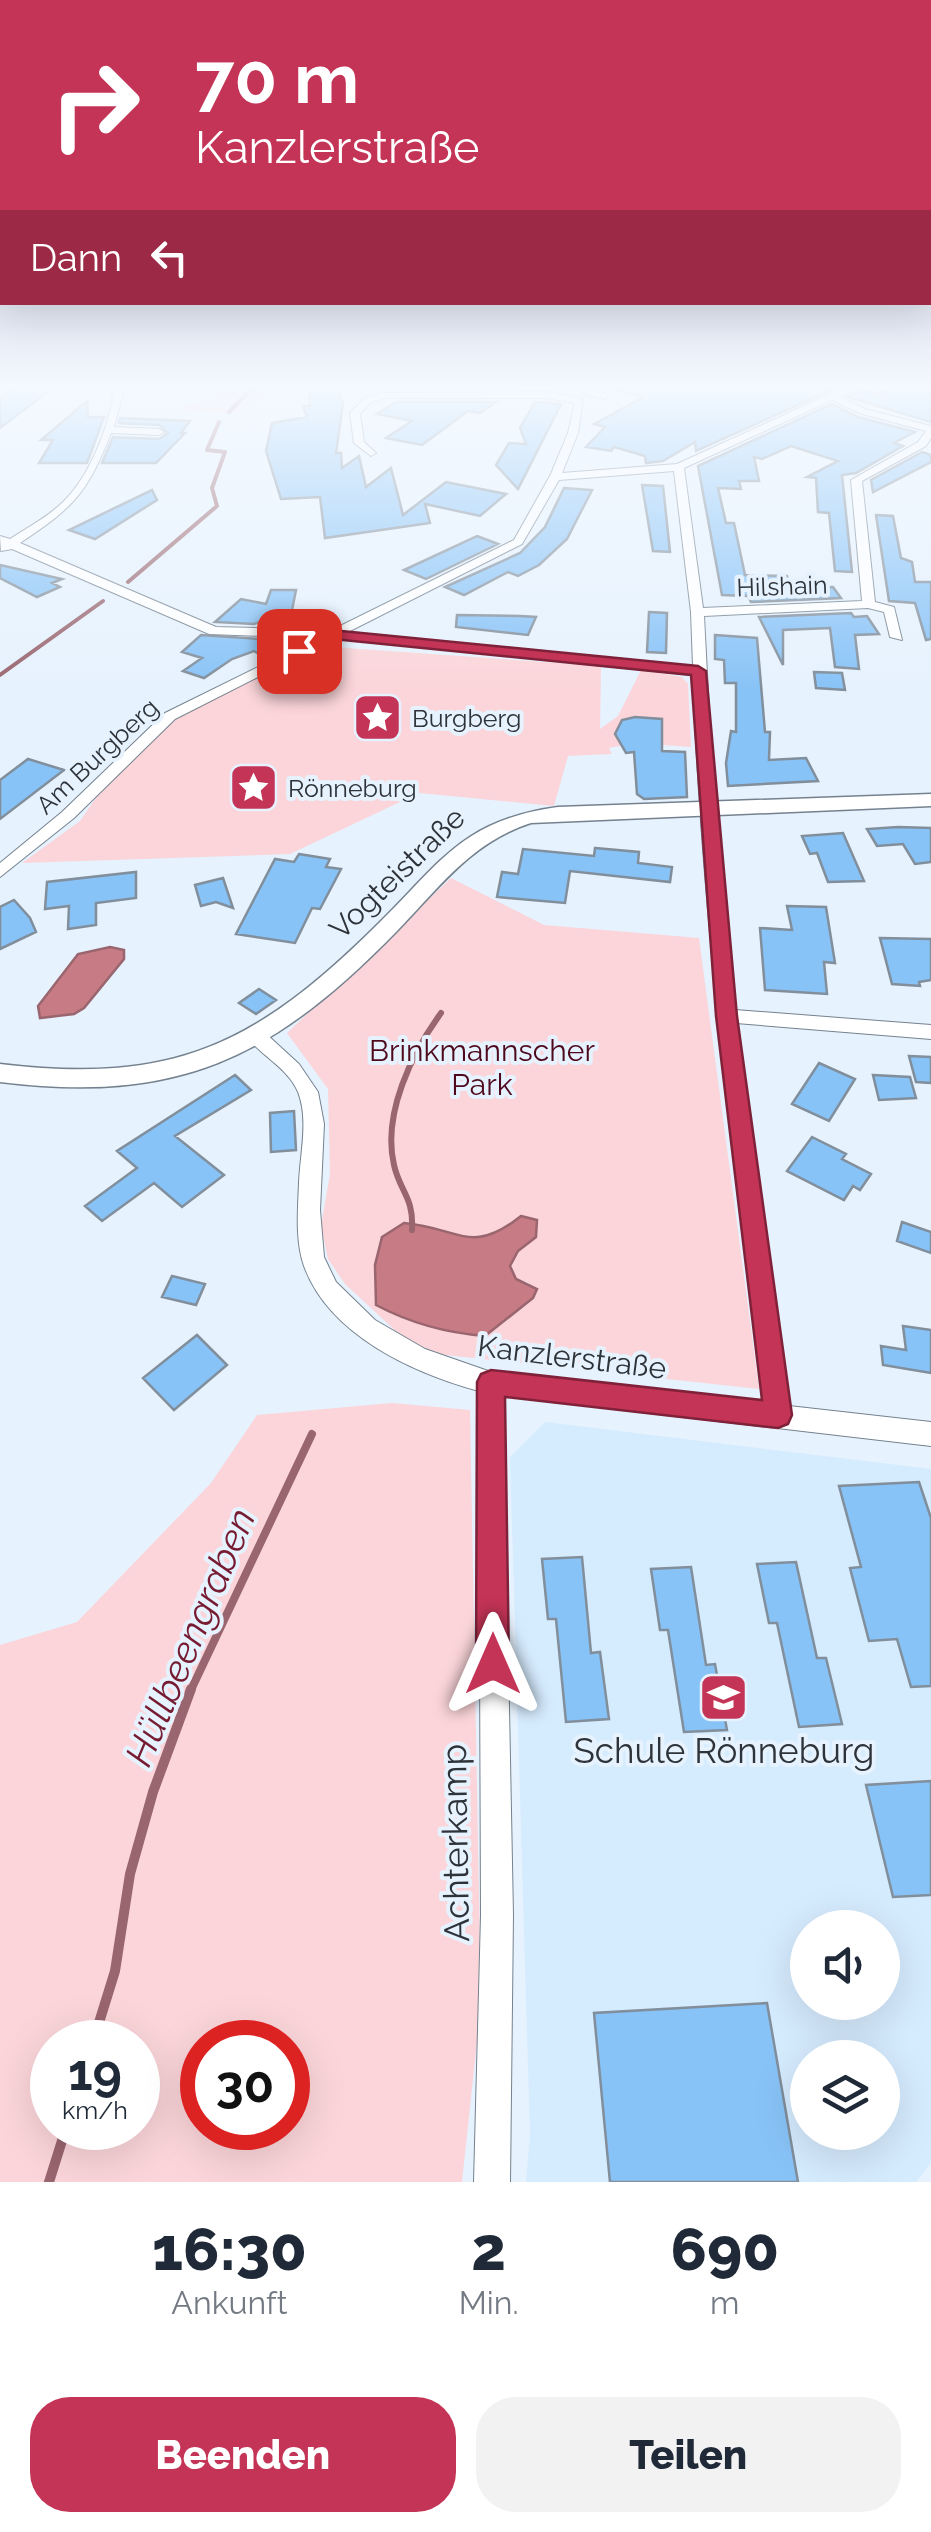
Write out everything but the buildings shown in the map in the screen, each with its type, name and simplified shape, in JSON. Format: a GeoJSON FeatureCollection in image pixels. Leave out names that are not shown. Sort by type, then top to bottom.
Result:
{"type":"FeatureCollection","features":[{"type":"Feature","properties":{"kind":"street"},"geometry":{"type":"LineString","coordinates":[[4,545],[78,497],[83,486]]}},
{"type":"Feature","properties":{"kind":"street","name":"Am Burgberg"},"geometry":{"type":"LineString","coordinates":[[0,872],[68,815],[170,716],[518,542],[534,523],[549,486]]}},
{"type":"Feature","properties":{"kind":"street"},"geometry":{"type":"LineString","coordinates":[[682,486],[697,612],[706,808],[726,1016],[778,1415]]}},
{"type":"Feature","properties":{"kind":"street","name":"Hilshain"},"geometry":{"type":"LineString","coordinates":[[857,486],[872,600],[869,604]]}},
{"type":"Feature","properties":{"kind":"street"},"geometry":{"type":"LineString","coordinates":[[4,545],[214,631],[331,634],[698,671]]}},
{"type":"Feature","properties":{"kind":"street","name":"Hilshain"},"geometry":{"type":"LineString","coordinates":[[697,612],[869,604],[890,610],[897,637]]}},
{"type":"Feature","properties":{"kind":"street","name":"Vogteistraße"},"geometry":{"type":"LineString","coordinates":[[0,1074],[59,1084],[136,1080],[200,1064],[256,1036],[336,976],[470,842],[496,825],[535,814],[931,800]]}},
{"type":"Feature","properties":{"kind":"street"},"geometry":{"type":"LineString","coordinates":[[726,1016],[931,1032]]}},
{"type":"Feature","properties":{"kind":"street","name":"Kanzlerstraße"},"geometry":{"type":"LineString","coordinates":[[256,1036],[307,1089],[315,1123],[311,1240],[318,1272],[372,1330],[399,1349],[456,1374],[491,1382],[931,1434]]}},
{"type":"Feature","properties":{"kind":"street","name":"Achterkamp"},"geometry":{"type":"LineString","coordinates":[[491,1382],[497,1915],[492,2182]]}},
{"type":"Feature","properties":{"kind":"shaded area"},"geometry":{"type":"Polygon","coordinates":[[[110,947],[124,950],[124,959],[84,1008],[74,1014],[40,1018],[38,1006],[78,954],[110,947]]]}},
{"type":"Feature","properties":{"kind":"shaded area"},"geometry":{"type":"Polygon","coordinates":[[[521,1216],[537,1220],[536,1237],[518,1251],[510,1266],[516,1279],[537,1289],[533,1298],[485,1336],[429,1326],[376,1305],[375,1265],[382,1237],[404,1223],[477,1237],[490,1235],[521,1216]]]}},
{"type":"Feature","properties":{"kind":"shaded area","name":"Schule Rönneburg"},"geometry":{"type":"Polygon","coordinates":[[[545,1422],[931,1469],[931,2163],[916,2182],[526,2182],[530,2134],[510,1457],[545,1422]]]}},
{"type":"Feature","properties":{"kind":"green space"},"geometry":{"type":"Polygon","coordinates":[[[318,646],[601,666],[600,729],[618,716],[641,670],[682,677],[688,684],[691,747],[634,743],[609,748],[612,754],[568,756],[554,806],[419,793],[290,854],[22,863],[80,821],[111,776],[170,721],[318,646]]]}},
{"type":"Feature","properties":{"kind":"green space","name":"Brinkmannscher Park"},"geometry":{"type":"Polygon","coordinates":[[[451,878],[544,925],[699,938],[759,1389],[428,1353],[400,1335],[345,1284],[328,1259],[321,1226],[330,1174],[328,1089],[287,1033],[451,878]],[[521,1216],[482,1237],[437,1228],[403,1319],[462,1333],[492,1330],[517,1306],[529,1283],[516,1279],[510,1265],[518,1251],[536,1237],[521,1216]]]}},
{"type":"Feature","properties":{"kind":"green space"},"geometry":{"type":"Polygon","coordinates":[[[392,1403],[470,1410],[481,2004],[462,2182],[0,2182],[0,1645],[77,1622],[211,1483],[257,1415],[392,1403]]]}},
{"type":"Feature","properties":{"kind":"waterway"},"geometry":{"type":"LineString","coordinates":[[128,582],[217,506],[213,486]]}},
{"type":"Feature","properties":{"kind":"waterway"},"geometry":{"type":"LineString","coordinates":[[0,675],[103,601]]}},
{"type":"Feature","properties":{"kind":"waterway","name":"Hüllbeengraben"},"geometry":{"type":"LineString","coordinates":[[412,1230],[409,1202],[394,1165],[392,1125],[410,1065],[441,1013]]}},
{"type":"Feature","properties":{"kind":"waterway","name":"Hüllbeengraben"},"geometry":{"type":"LineString","coordinates":[[190,1692],[312,1434]]}},
{"type":"Feature","properties":{"kind":"waterway","name":"Hüllbeengraben"},"geometry":{"type":"LineString","coordinates":[[100,2020],[115,1971],[130,1874],[153,1792],[191,1689]]}},
{"type":"Feature","properties":{"kind":"waterway","name":"Hüllbeengraben"},"geometry":{"type":"LineString","coordinates":[[49,2182],[59,2150]]}},
{"type":"Feature","properties":{"kind":"place","name":"Burgberg"},"geometry":{"type":"Point","coordinates":[377,718]}},
{"type":"Feature","properties":{"kind":"place","name":"Rönneburg"},"geometry":{"type":"Point","coordinates":[253,788]}},
{"type":"Feature","properties":{"kind":"place","name":"Schule Rönneburg"},"geometry":{"type":"Point","coordinates":[724,1698]}},
{"type":"Feature","properties":{"kind":"route"},"geometry":{"type":"LineString","coordinates":[[299,651],[331,634],[698,671],[706,808],[726,1016],[778,1415],[491,1382],[493,1664]]}}]}
